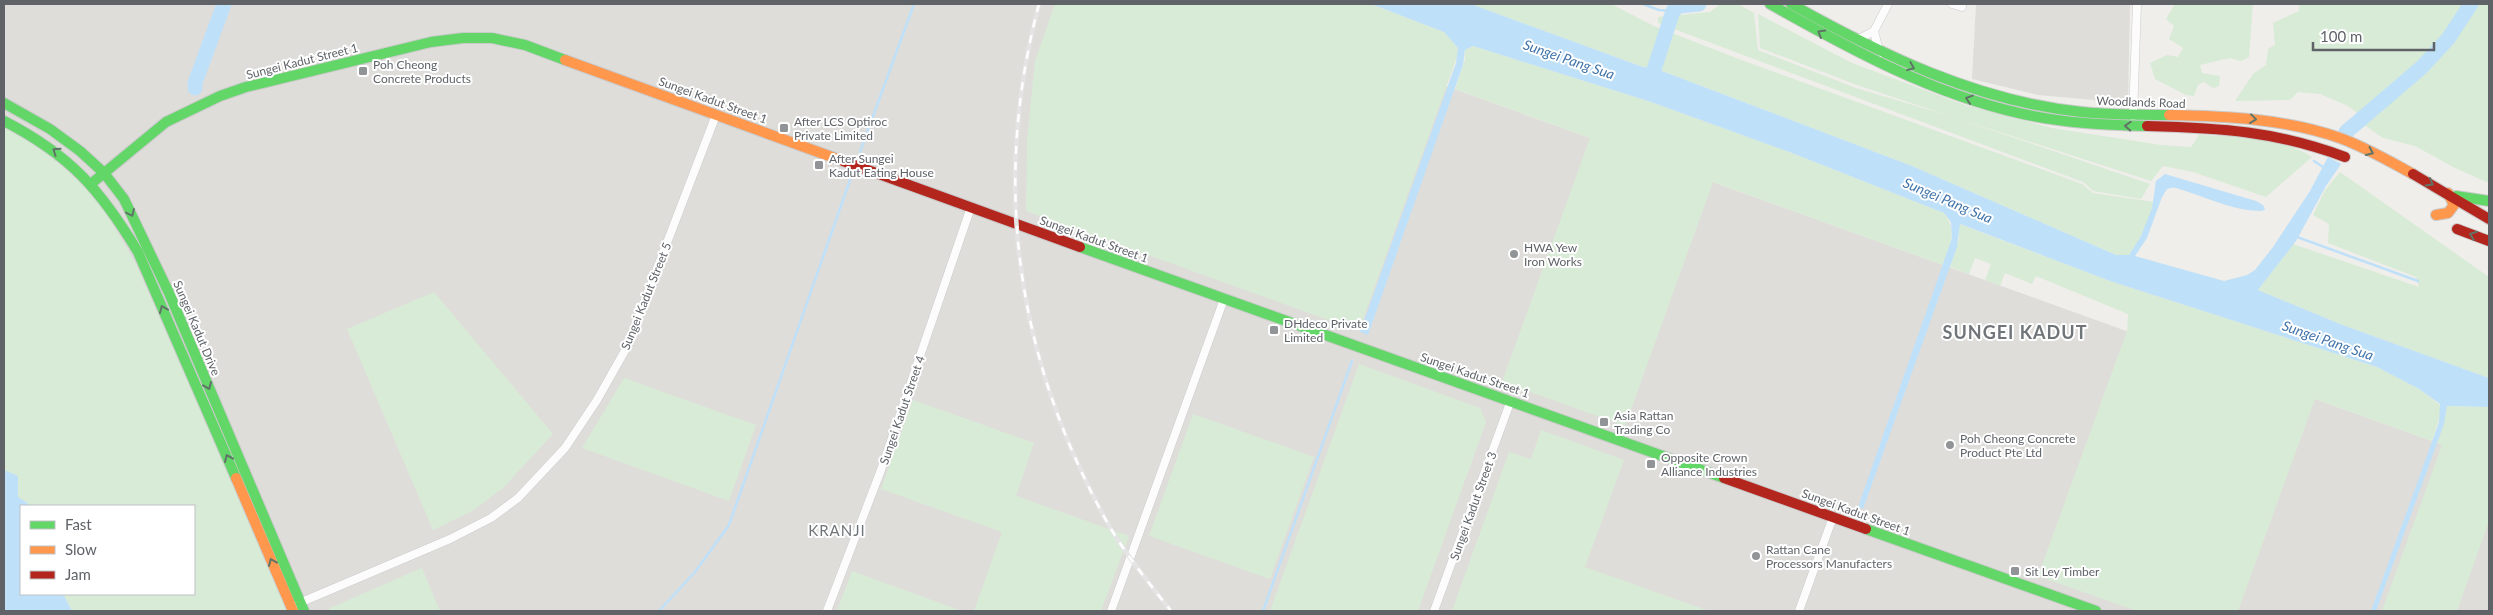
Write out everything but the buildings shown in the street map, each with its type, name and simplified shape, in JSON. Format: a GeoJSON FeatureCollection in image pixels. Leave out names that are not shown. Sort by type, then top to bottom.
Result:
{"type":"FeatureCollection","features":[{"type":"Feature","properties":{"kind":"main road","name":"Woodlands Road"},"geometry":{"type":"LineString","coordinates":[[1770,4],[1879,63],[1947,92],[2006,110],[2087,124],[2244,130],[2285,136],[2328,150],[2345,158]]}},
{"type":"Feature","properties":{"kind":"main road","name":"Woodlands Road"},"geometry":{"type":"LineString","coordinates":[[1791,4],[1884,55],[1951,83],[2007,99],[2061,110],[2133,116],[2244,118],[2284,124],[2334,136],[2412,172],[2489,219]]}},
{"type":"Feature","properties":{"kind":"main road","name":"Sungei Kadut Street 1"},"geometry":{"type":"LineString","coordinates":[[92,183],[166,122],[220,96],[246,87],[431,42],[463,38],[492,38],[525,45],[1224,299],[1511,400],[2094,611]]}},
{"type":"Feature","properties":{"kind":"main road","name":"Sungei Kadut Drive"},"geometry":{"type":"LineString","coordinates":[[4,103],[56,133],[104,173],[124,199],[169,293],[297,608]]}},
{"type":"Feature","properties":{"kind":"main road","name":"Sungei Kadut Drive"},"geometry":{"type":"LineString","coordinates":[[4,121],[42,142],[70,161],[92,183],[112,208],[138,252],[297,608]]}},
{"type":"Feature","properties":{"kind":"main road"},"geometry":{"type":"LineString","coordinates":[[2450,194],[2489,201]]}},
{"type":"Feature","properties":{"kind":"main road"},"geometry":{"type":"LineString","coordinates":[[2436,215],[2444,215],[2454,204],[2450,194]]}},
{"type":"Feature","properties":{"kind":"main road"},"geometry":{"type":"LineString","coordinates":[[2457,229],[2489,242]]}},
{"type":"Feature","properties":{"kind":"street"},"geometry":{"type":"LineString","coordinates":[[1852,39],[1861,38],[1874,31],[1888,4]]}},
{"type":"Feature","properties":{"kind":"street"},"geometry":{"type":"LineString","coordinates":[[1952,4],[1962,8]]}},
{"type":"Feature","properties":{"kind":"street"},"geometry":{"type":"LineString","coordinates":[[2133,116],[2137,4]]}},
{"type":"Feature","properties":{"kind":"street"},"geometry":{"type":"LineString","coordinates":[[1874,31],[1878,47],[1884,55]]}},
{"type":"Feature","properties":{"kind":"street","name":"Sungei Kadut Street 5"},"geometry":{"type":"LineString","coordinates":[[297,608],[450,539],[490,518],[518,498],[565,448],[597,400],[628,347],[716,115]]}},
{"type":"Feature","properties":{"kind":"street","name":"Sungei Kadut Street 4"},"geometry":{"type":"LineString","coordinates":[[827,611],[884,462],[971,207]]}},
{"type":"Feature","properties":{"kind":"street"},"geometry":{"type":"LineString","coordinates":[[1111,611],[1224,299]]}},
{"type":"Feature","properties":{"kind":"street","name":"Sungei Kadut Street 3"},"geometry":{"type":"LineString","coordinates":[[1434,611],[1511,400]]}},
{"type":"Feature","properties":{"kind":"street"},"geometry":{"type":"LineString","coordinates":[[1799,611],[1833,517]]}},
{"type":"Feature","properties":{"kind":"shaded area"},"geometry":{"type":"Polygon","coordinates":[[[4,4],[1218,4],[2482,459],[2489,463],[2489,611],[287,611],[97,197],[19,129],[4,123],[4,4]]]}},
{"type":"Feature","properties":{"kind":"shaded area"},"geometry":{"type":"Polygon","coordinates":[[[1976,4],[2130,4],[2128,103],[2038,95],[1972,79],[1976,4]]]}},
{"type":"Feature","properties":{"kind":"green space"},"geometry":{"type":"Polygon","coordinates":[[[1055,4],[1371,4],[1444,32],[1458,48],[1457,57],[1359,331],[1026,211],[1027,142],[1035,61],[1055,4]]]}},
{"type":"Feature","properties":{"kind":"green space"},"geometry":{"type":"Polygon","coordinates":[[[1471,4],[1611,4],[1654,26],[1744,61],[2082,184],[2093,193],[2154,202],[2152,209],[2141,236],[2129,255],[2116,255],[1912,166],[1654,68],[1643,67],[1471,4]]]}},
{"type":"Feature","properties":{"kind":"green space"},"geometry":{"type":"Polygon","coordinates":[[[1720,4],[1738,4],[1754,13],[1758,50],[1856,88],[1950,116],[1857,85],[1760,48],[1758,14],[1852,63],[1965,105],[2052,128],[2161,145],[2191,147],[2199,135],[2243,137],[2286,145],[2312,157],[2266,197],[2193,172],[2163,166],[2151,181],[1953,117],[2150,184],[2141,199],[2093,191],[2083,182],[1658,23],[1658,17],[1710,12],[1720,4]]]}},
{"type":"Feature","properties":{"kind":"green space"},"geometry":{"type":"Polygon","coordinates":[[[2175,4],[2253,4],[2249,57],[2241,61],[2230,58],[2200,65],[2202,73],[2220,76],[2219,86],[2213,88],[2204,82],[2198,85],[2194,96],[2186,95],[2155,79],[2150,63],[2167,55],[2178,57],[2183,48],[2169,39],[2174,26],[2166,19],[2175,4]]]}},
{"type":"Feature","properties":{"kind":"green space"},"geometry":{"type":"Polygon","coordinates":[[[2299,4],[2489,4],[2489,183],[2455,168],[2415,146],[2383,138],[2363,124],[2356,112],[2348,106],[2320,94],[2298,92],[2290,100],[2235,101],[2253,74],[2266,65],[2268,49],[2275,45],[2273,23],[2299,11],[2299,4]]]}},
{"type":"Feature","properties":{"kind":"green space"},"geometry":{"type":"Polygon","coordinates":[[[1473,46],[1651,102],[1792,153],[1944,213],[1952,232],[1943,265],[1713,182],[1625,426],[1502,382],[1590,138],[1455,89],[1465,60],[1465,50],[1473,46]]]}},
{"type":"Feature","properties":{"kind":"green space"},"geometry":{"type":"Polygon","coordinates":[[[4,123],[19,129],[96,196],[136,264],[290,611],[72,611],[63,595],[195,595],[195,505],[30,505],[17,497],[4,468],[4,123]]]}},
{"type":"Feature","properties":{"kind":"green space"},"geometry":{"type":"Polygon","coordinates":[[[2340,172],[2489,277],[2489,378],[2340,324],[2258,290],[2293,244],[2419,287],[2416,277],[2328,243],[2329,224],[2313,215],[2325,190],[2340,172]]]}},
{"type":"Feature","properties":{"kind":"green space"},"geometry":{"type":"Polygon","coordinates":[[[1959,224],[2110,281],[2377,367],[2419,389],[2440,405],[2441,413],[2432,441],[2315,399],[2238,611],[2137,611],[2038,576],[2127,331],[2128,314],[2036,276],[2032,284],[2005,273],[2000,286],[1985,280],[1991,264],[1975,258],[1969,274],[1950,267],[1959,239],[1959,224]]]}},
{"type":"Feature","properties":{"kind":"green space"},"geometry":{"type":"Polygon","coordinates":[[[434,292],[553,434],[503,488],[474,510],[433,530],[347,329],[434,292]]]}},
{"type":"Feature","properties":{"kind":"green space"},"geometry":{"type":"Polygon","coordinates":[[[1359,364],[1480,408],[1486,422],[1418,611],[1270,611],[1359,364]]]}},
{"type":"Feature","properties":{"kind":"green space"},"geometry":{"type":"Polygon","coordinates":[[[624,378],[756,425],[729,501],[582,448],[624,378]]]}},
{"type":"Feature","properties":{"kind":"green space"},"geometry":{"type":"Polygon","coordinates":[[[913,400],[1034,443],[1016,496],[1129,536],[1101,611],[974,611],[1002,532],[881,489],[913,400]]]}},
{"type":"Feature","properties":{"kind":"green space"},"geometry":{"type":"Polygon","coordinates":[[[2447,406],[2489,407],[2489,521],[2457,611],[2382,611],[2442,445],[2437,443],[2447,406]]]}},
{"type":"Feature","properties":{"kind":"green space"},"geometry":{"type":"Polygon","coordinates":[[[1193,414],[1314,457],[1270,579],[1149,536],[1193,414]]]}},
{"type":"Feature","properties":{"kind":"green space"},"geometry":{"type":"Polygon","coordinates":[[[1541,430],[1624,460],[1585,567],[1709,611],[1452,611],[1509,452],[1531,459],[1541,430]]]}},
{"type":"Feature","properties":{"kind":"green space"},"geometry":{"type":"Polygon","coordinates":[[[422,568],[440,611],[328,611],[330,608],[422,568]]]}},
{"type":"Feature","properties":{"kind":"green space"},"geometry":{"type":"Polygon","coordinates":[[[852,571],[962,611],[837,611],[852,571]]]}},
{"type":"Feature","properties":{"kind":"water","name":"Sungei Pang Sua"},"geometry":{"type":"Polygon","coordinates":[[[1371,4],[1471,4],[1643,67],[1654,68],[1912,166],[2116,255],[2129,255],[2141,236],[2152,208],[2156,181],[2165,174],[2256,201],[2263,205],[2265,209],[2262,211],[2241,209],[2178,188],[2167,189],[2162,197],[2147,238],[2135,256],[2224,281],[2247,275],[2255,270],[2273,247],[2310,191],[2328,157],[2341,164],[2326,186],[2296,241],[2258,290],[2340,324],[2489,378],[2489,407],[2447,406],[2444,424],[2376,611],[2371,611],[2439,422],[2440,404],[2419,389],[2377,367],[2110,281],[1960,224],[1957,247],[1863,509],[1858,507],[1952,238],[1951,222],[1944,213],[1792,153],[1651,102],[1473,46],[1465,50],[1463,65],[1368,335],[1360,332],[1456,63],[1458,48],[1444,32],[1371,4]]]}},
{"type":"Feature","properties":{"kind":"water"},"geometry":{"type":"Polygon","coordinates":[[[4,470],[18,476],[18,497],[30,505],[20,505],[20,595],[64,595],[72,611],[4,611],[4,470]]]}},
{"type":"Feature","properties":{"kind":"waterway"},"geometry":{"type":"LineString","coordinates":[[195,88],[195,83],[224,4]]}},
{"type":"Feature","properties":{"kind":"waterway"},"geometry":{"type":"LineString","coordinates":[[860,152],[914,4]]}},
{"type":"Feature","properties":{"kind":"waterway"},"geometry":{"type":"LineString","coordinates":[[1643,4],[1659,10],[1673,11]]}},
{"type":"Feature","properties":{"kind":"waterway"},"geometry":{"type":"LineString","coordinates":[[1649,85],[1673,11],[1679,6],[1699,4]]}},
{"type":"Feature","properties":{"kind":"waterway"},"geometry":{"type":"LineString","coordinates":[[2346,132],[2421,68],[2448,39],[2471,4]]}},
{"type":"Feature","properties":{"kind":"waterway"},"geometry":{"type":"LineString","coordinates":[[2314,161],[2323,167]]}},
{"type":"Feature","properties":{"kind":"waterway"},"geometry":{"type":"LineString","coordinates":[[659,611],[695,572],[729,525],[850,180]]}},
{"type":"Feature","properties":{"kind":"waterway"},"geometry":{"type":"LineString","coordinates":[[2297,237],[2418,281]]}},
{"type":"Feature","properties":{"kind":"waterway"},"geometry":{"type":"LineString","coordinates":[[1263,611],[1352,361]]}},
{"type":"Feature","properties":{"kind":"railway"},"geometry":{"type":"LineString","coordinates":[[1039,4],[1024,72],[1017,138],[1016,204],[1021,270],[1033,334],[1052,398],[1076,460],[1114,534],[1171,611]]}},
{"type":"Feature","properties":{"kind":"traffic: fast"},"geometry":{"type":"LineString","coordinates":[[1770,4],[1861,53],[1956,95],[2023,114],[2054,120],[2147,126]]}},
{"type":"Feature","properties":{"kind":"traffic: fast"},"geometry":{"type":"LineString","coordinates":[[1791,4],[1895,58],[1931,73],[2005,98],[2082,112],[2169,115]]}},
{"type":"Feature","properties":{"kind":"traffic: fast"},"geometry":{"type":"LineString","coordinates":[[92,183],[166,122],[220,96],[246,87],[431,42],[463,38],[492,38],[525,45],[565,60]]}},
{"type":"Feature","properties":{"kind":"traffic: fast"},"geometry":{"type":"LineString","coordinates":[[4,103],[50,129],[80,151],[104,173],[124,199],[169,293],[304,611]]}},
{"type":"Feature","properties":{"kind":"traffic: fast"},"geometry":{"type":"LineString","coordinates":[[4,121],[47,147],[82,176],[124,230],[138,252],[236,478]]}},
{"type":"Feature","properties":{"kind":"traffic: fast"},"geometry":{"type":"LineString","coordinates":[[2456,196],[2489,201]]}},
{"type":"Feature","properties":{"kind":"traffic: fast"},"geometry":{"type":"LineString","coordinates":[[1080,247],[1724,478]]}},
{"type":"Feature","properties":{"kind":"traffic: fast"},"geometry":{"type":"LineString","coordinates":[[1866,529],[2096,611]]}},
{"type":"Feature","properties":{"kind":"traffic: slow"},"geometry":{"type":"LineString","coordinates":[[565,60],[843,161]]}},
{"type":"Feature","properties":{"kind":"traffic: slow"},"geometry":{"type":"LineString","coordinates":[[2169,115],[2256,120],[2299,127],[2340,138],[2377,154],[2413,174]]}},
{"type":"Feature","properties":{"kind":"traffic: slow"},"geometry":{"type":"LineString","coordinates":[[2436,215],[2448,213],[2454,205],[2448,193]]}},
{"type":"Feature","properties":{"kind":"traffic: slow"},"geometry":{"type":"LineString","coordinates":[[236,478],[293,611]]}},
{"type":"Feature","properties":{"kind":"traffic: jam"},"geometry":{"type":"LineString","coordinates":[[2147,126],[2224,130],[2271,136],[2295,141],[2345,157]]}},
{"type":"Feature","properties":{"kind":"traffic: jam"},"geometry":{"type":"LineString","coordinates":[[843,161],[1080,247]]}},
{"type":"Feature","properties":{"kind":"traffic: jam"},"geometry":{"type":"LineString","coordinates":[[2413,174],[2489,219]]}},
{"type":"Feature","properties":{"kind":"traffic: jam"},"geometry":{"type":"LineString","coordinates":[[2457,229],[2489,241]]}},
{"type":"Feature","properties":{"kind":"traffic: jam"},"geometry":{"type":"LineString","coordinates":[[1724,478],[1866,529]]}},
{"type":"Feature","properties":{"kind":"place","name":"Poh Cheong Concrete Products"},"geometry":{"type":"Point","coordinates":[363,71]}},
{"type":"Feature","properties":{"kind":"place","name":"After LCS Optiroc Private Limited"},"geometry":{"type":"Point","coordinates":[784,128]}},
{"type":"Feature","properties":{"kind":"place","name":"After Sungei Kadut Eating House"},"geometry":{"type":"Point","coordinates":[819,165]}},
{"type":"Feature","properties":{"kind":"place","name":"HWA Yew Iron Works"},"geometry":{"type":"Point","coordinates":[1514,254]}},
{"type":"Feature","properties":{"kind":"place","name":"DHdeco Private Limited"},"geometry":{"type":"Point","coordinates":[1274,330]}},
{"type":"Feature","properties":{"kind":"place","name":"Asia Rattan Trading Co"},"geometry":{"type":"Point","coordinates":[1604,422]}},
{"type":"Feature","properties":{"kind":"place","name":"Poh Cheong Concrete Product Pte Ltd"},"geometry":{"type":"Point","coordinates":[1950,445]}},
{"type":"Feature","properties":{"kind":"place","name":"Opposite Crown Alliance Industries"},"geometry":{"type":"Point","coordinates":[1651,464]}},
{"type":"Feature","properties":{"kind":"place","name":"Rattan Cane Processors Manufacters"},"geometry":{"type":"Point","coordinates":[1756,556]}},
{"type":"Feature","properties":{"kind":"place","name":"Sit Ley Timber"},"geometry":{"type":"Point","coordinates":[2015,571]}},
{"type":"Feature","properties":{"kind":"district","name":"SUNGEI KADUT"},"geometry":{"type":"Point","coordinates":[2015,332]}},
{"type":"Feature","properties":{"kind":"district","name":"KRANJI"},"geometry":{"type":"Point","coordinates":[837,530]}}]}
